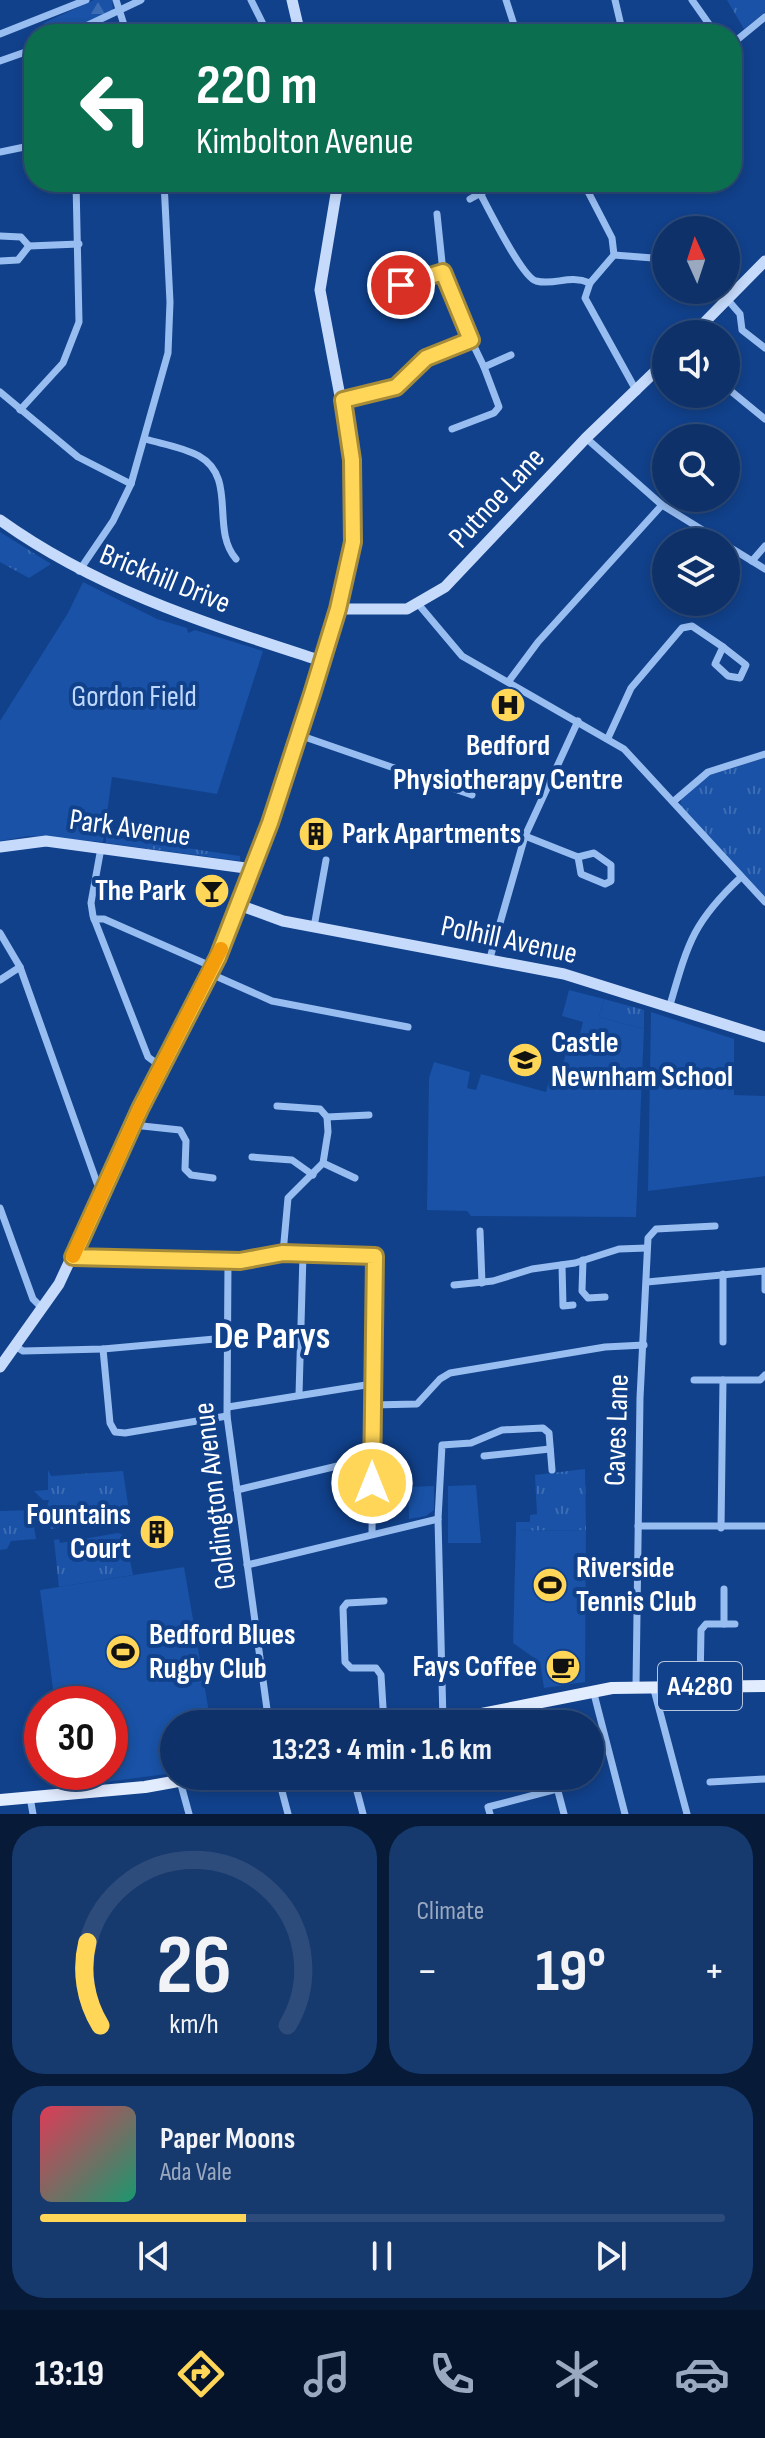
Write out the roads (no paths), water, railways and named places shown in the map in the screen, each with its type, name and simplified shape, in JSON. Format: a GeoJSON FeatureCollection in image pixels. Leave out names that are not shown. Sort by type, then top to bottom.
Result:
{"type":"FeatureCollection","features":[{"type":"Feature","properties":{"kind":"main road","name":"A4280"},"geometry":{"type":"LineString","coordinates":[[495,1710],[593,1690],[636,1686],[765,1686]]}},
{"type":"Feature","properties":{"kind":"main road"},"geometry":{"type":"LineString","coordinates":[[0,1800],[160,1783]]}},
{"type":"Feature","properties":{"kind":"street"},"geometry":{"type":"LineString","coordinates":[[32,24],[86,0]]}},
{"type":"Feature","properties":{"kind":"street"},"geometry":{"type":"LineString","coordinates":[[116,0],[124,24]]}},
{"type":"Feature","properties":{"kind":"street"},"geometry":{"type":"LineString","coordinates":[[91,24],[141,0]]}},
{"type":"Feature","properties":{"kind":"street"},"geometry":{"type":"LineString","coordinates":[[251,0],[263,24]]}},
{"type":"Feature","properties":{"kind":"street"},"geometry":{"type":"LineString","coordinates":[[292,0],[298,24]]}},
{"type":"Feature","properties":{"kind":"street"},"geometry":{"type":"LineString","coordinates":[[506,0],[514,24]]}},
{"type":"Feature","properties":{"kind":"street"},"geometry":{"type":"LineString","coordinates":[[615,0],[621,24]]}},
{"type":"Feature","properties":{"kind":"street"},"geometry":{"type":"LineString","coordinates":[[692,0],[709,24]]}},
{"type":"Feature","properties":{"kind":"street"},"geometry":{"type":"LineString","coordinates":[[742,36],[765,17]]}},
{"type":"Feature","properties":{"kind":"street"},"geometry":{"type":"LineString","coordinates":[[0,34],[24,26]]}},
{"type":"Feature","properties":{"kind":"street"},"geometry":{"type":"LineString","coordinates":[[0,61],[24,53]]}},
{"type":"Feature","properties":{"kind":"street"},"geometry":{"type":"LineString","coordinates":[[0,152],[24,147]]}},
{"type":"Feature","properties":{"kind":"street"},"geometry":{"type":"LineString","coordinates":[[20,410],[63,363],[75,337],[80,299],[76,192]]}},
{"type":"Feature","properties":{"kind":"street"},"geometry":{"type":"LineString","coordinates":[[79,571],[113,521],[131,484],[168,353],[170,302],[164,192]]}},
{"type":"Feature","properties":{"kind":"street"},"geometry":{"type":"LineString","coordinates":[[1,1363],[42,1308],[73,1257],[133,1125],[212,970],[253,869],[338,609],[353,542],[352,460],[343,400],[321,309],[320,290],[336,192]]}},
{"type":"Feature","properties":{"kind":"street"},"geometry":{"type":"LineString","coordinates":[[588,192],[612,238],[614,255],[590,283],[585,298],[637,392]]}},
{"type":"Feature","properties":{"kind":"street"},"geometry":{"type":"LineString","coordinates":[[470,199],[480,193],[513,247],[520,269],[533,280],[549,282],[574,277],[590,283]]}},
{"type":"Feature","properties":{"kind":"street"},"geometry":{"type":"LineString","coordinates":[[437,214],[443,272],[499,407],[494,413],[452,429]]}},
{"type":"Feature","properties":{"kind":"street"},"geometry":{"type":"LineString","coordinates":[[0,236],[21,237],[29,246]]}},
{"type":"Feature","properties":{"kind":"street"},"geometry":{"type":"LineString","coordinates":[[0,261],[18,260],[29,246],[79,244]]}},
{"type":"Feature","properties":{"kind":"street"},"geometry":{"type":"LineString","coordinates":[[614,255],[652,258]]}},
{"type":"Feature","properties":{"kind":"street"},"geometry":{"type":"LineString","coordinates":[[740,286],[765,261]]}},
{"type":"Feature","properties":{"kind":"street"},"geometry":{"type":"LineString","coordinates":[[401,285],[443,272]]}},
{"type":"Feature","properties":{"kind":"street"},"geometry":{"type":"LineString","coordinates":[[707,320],[722,304]]}},
{"type":"Feature","properties":{"kind":"street"},"geometry":{"type":"LineString","coordinates":[[731,304],[740,314],[742,330],[765,348]]}},
{"type":"Feature","properties":{"kind":"street"},"geometry":{"type":"LineString","coordinates":[[343,400],[396,387],[426,358],[471,340]]}},
{"type":"Feature","properties":{"kind":"street"},"geometry":{"type":"LineString","coordinates":[[484,367],[511,355]]}},
{"type":"Feature","properties":{"kind":"street","name":"Putnoe Lane"},"geometry":{"type":"LineString","coordinates":[[419,605],[471,563],[586,438],[652,376]]}},
{"type":"Feature","properties":{"kind":"street"},"geometry":{"type":"LineString","coordinates":[[0,392],[78,457],[131,484]]}},
{"type":"Feature","properties":{"kind":"street"},"geometry":{"type":"LineString","coordinates":[[740,398],[765,419]]}},
{"type":"Feature","properties":{"kind":"street"},"geometry":{"type":"LineString","coordinates":[[586,438],[652,496]]}},
{"type":"Feature","properties":{"kind":"street"},"geometry":{"type":"LineString","coordinates":[[145,439],[196,454],[213,468],[221,486],[223,537],[236,559]]}},
{"type":"Feature","properties":{"kind":"street"},"geometry":{"type":"LineString","coordinates":[[509,681],[538,642],[656,512]]}},
{"type":"Feature","properties":{"kind":"street"},"geometry":{"type":"LineString","coordinates":[[673,512],[700,528]]}},
{"type":"Feature","properties":{"kind":"street","name":"Brickhill Drive"},"geometry":{"type":"LineString","coordinates":[[0,520],[79,571],[171,612],[322,661]]}},
{"type":"Feature","properties":{"kind":"street"},"geometry":{"type":"LineString","coordinates":[[752,561],[765,546]]}},
{"type":"Feature","properties":{"kind":"street"},"geometry":{"type":"LineString","coordinates":[[740,553],[765,569]]}},
{"type":"Feature","properties":{"kind":"street"},"geometry":{"type":"LineString","coordinates":[[338,609],[392,611],[419,605],[462,656],[608,738],[634,757],[765,902]]}},
{"type":"Feature","properties":{"kind":"street"},"geometry":{"type":"LineString","coordinates":[[608,738],[631,688],[682,628],[692,626],[723,647],[746,665],[740,678],[728,676],[715,664],[723,647]]}},
{"type":"Feature","properties":{"kind":"street"},"geometry":{"type":"LineString","coordinates":[[490,958],[525,836],[578,721]]}},
{"type":"Feature","properties":{"kind":"street"},"geometry":{"type":"LineString","coordinates":[[299,735],[472,795]]}},
{"type":"Feature","properties":{"kind":"street"},"geometry":{"type":"LineString","coordinates":[[674,801],[708,772],[765,754]]}},
{"type":"Feature","properties":{"kind":"street"},"geometry":{"type":"LineString","coordinates":[[525,836],[578,857],[594,853],[611,865],[611,881],[605,884],[581,874],[578,857]]}},
{"type":"Feature","properties":{"kind":"street","name":"Park Avenue"},"geometry":{"type":"LineString","coordinates":[[0,847],[27,841],[253,869]]}},
{"type":"Feature","properties":{"kind":"street"},"geometry":{"type":"LineString","coordinates":[[101,848],[91,903],[94,919],[148,1057],[163,1068]]}},
{"type":"Feature","properties":{"kind":"street"},"geometry":{"type":"LineString","coordinates":[[314,927],[326,860]]}},
{"type":"Feature","properties":{"kind":"street"},"geometry":{"type":"LineString","coordinates":[[670,1005],[695,929],[714,902],[741,877]]}},
{"type":"Feature","properties":{"kind":"street","name":"Polhill Avenue"},"geometry":{"type":"LineString","coordinates":[[239,905],[283,921],[564,974],[765,1037]]}},
{"type":"Feature","properties":{"kind":"street"},"geometry":{"type":"LineString","coordinates":[[94,919],[104,919],[272,1001],[408,1027]]}},
{"type":"Feature","properties":{"kind":"street"},"geometry":{"type":"LineString","coordinates":[[0,933],[20,967],[97,1183],[105,1186]]}},
{"type":"Feature","properties":{"kind":"street"},"geometry":{"type":"LineString","coordinates":[[0,980],[20,967]]}},
{"type":"Feature","properties":{"kind":"street"},"geometry":{"type":"LineString","coordinates":[[277,1106],[320,1109],[327,1117],[323,1163],[288,1198],[283,1253]]}},
{"type":"Feature","properties":{"kind":"street"},"geometry":{"type":"LineString","coordinates":[[327,1117],[369,1115]]}},
{"type":"Feature","properties":{"kind":"street"},"geometry":{"type":"LineString","coordinates":[[133,1125],[180,1130],[186,1141],[185,1169],[191,1175],[213,1178]]}},
{"type":"Feature","properties":{"kind":"street"},"geometry":{"type":"LineString","coordinates":[[252,1157],[292,1160],[313,1175]]}},
{"type":"Feature","properties":{"kind":"street"},"geometry":{"type":"LineString","coordinates":[[323,1163],[355,1178]]}},
{"type":"Feature","properties":{"kind":"street"},"geometry":{"type":"LineString","coordinates":[[0,1208],[33,1299],[42,1308]]}},
{"type":"Feature","properties":{"kind":"street"},"geometry":{"type":"LineString","coordinates":[[454,1285],[482,1283],[619,1249],[647,1248],[651,1233],[656,1229],[711,1226],[706,1217]]}},
{"type":"Feature","properties":{"kind":"street"},"geometry":{"type":"LineString","coordinates":[[480,1231],[482,1283]]}},
{"type":"Feature","properties":{"kind":"street","name":"Caves Lane"},"geometry":{"type":"LineString","coordinates":[[636,1686],[647,1248]]}},
{"type":"Feature","properties":{"kind":"street"},"geometry":{"type":"LineString","coordinates":[[73,1257],[228,1261],[283,1253],[375,1256],[372,1534]]}},
{"type":"Feature","properties":{"kind":"street"},"geometry":{"type":"LineString","coordinates":[[299,1395],[303,1254]]}},
{"type":"Feature","properties":{"kind":"street"},"geometry":{"type":"LineString","coordinates":[[583,1260],[582,1291],[588,1298],[605,1297]]}},
{"type":"Feature","properties":{"kind":"street","name":"Goldington Avenue"},"geometry":{"type":"LineString","coordinates":[[228,1261],[227,1416],[267,1710]]}},
{"type":"Feature","properties":{"kind":"street"},"geometry":{"type":"LineString","coordinates":[[562,1265],[563,1306],[573,1305]]}},
{"type":"Feature","properties":{"kind":"street"},"geometry":{"type":"LineString","coordinates":[[647,1282],[765,1271],[765,1290]]}},
{"type":"Feature","properties":{"kind":"street"},"geometry":{"type":"LineString","coordinates":[[723,1274],[723,1342]]}},
{"type":"Feature","properties":{"kind":"street"},"geometry":{"type":"LineString","coordinates":[[15,1346],[23,1351],[103,1349],[226,1338]]}},
{"type":"Feature","properties":{"kind":"street"},"geometry":{"type":"LineString","coordinates":[[372,1405],[417,1404],[440,1379],[450,1373],[605,1347],[644,1345]]}},
{"type":"Feature","properties":{"kind":"street"},"geometry":{"type":"LineString","coordinates":[[103,1349],[110,1423],[115,1432],[125,1433],[227,1416]]}},
{"type":"Feature","properties":{"kind":"street"},"geometry":{"type":"LineString","coordinates":[[694,1380],[760,1380],[765,1375]]}},
{"type":"Feature","properties":{"kind":"street"},"geometry":{"type":"LineString","coordinates":[[721,1528],[723,1380]]}},
{"type":"Feature","properties":{"kind":"street"},"geometry":{"type":"LineString","coordinates":[[228,1407],[372,1384]]}},
{"type":"Feature","properties":{"kind":"street"},"geometry":{"type":"LineString","coordinates":[[437,1710],[438,1519],[442,1445],[471,1443],[502,1430],[543,1428],[549,1433],[552,1470]]}},
{"type":"Feature","properties":{"kind":"street"},"geometry":{"type":"LineString","coordinates":[[484,1456],[550,1449]]}},
{"type":"Feature","properties":{"kind":"street"},"geometry":{"type":"LineString","coordinates":[[237,1490],[371,1458]]}},
{"type":"Feature","properties":{"kind":"street"},"geometry":{"type":"LineString","coordinates":[[247,1565],[438,1519]]}},
{"type":"Feature","properties":{"kind":"street"},"geometry":{"type":"LineString","coordinates":[[638,1526],[765,1526]]}},
{"type":"Feature","properties":{"kind":"street"},"geometry":{"type":"LineString","coordinates":[[367,1589],[368,1601]]}},
{"type":"Feature","properties":{"kind":"street"},"geometry":{"type":"LineString","coordinates":[[724,1589],[724,1624]]}},
{"type":"Feature","properties":{"kind":"street"},"geometry":{"type":"LineString","coordinates":[[383,1710],[381,1675],[376,1668],[351,1668],[345,1662],[343,1608],[347,1603],[384,1601]]}},
{"type":"Feature","properties":{"kind":"street"},"geometry":{"type":"LineString","coordinates":[[700,1686],[701,1630],[706,1624],[735,1624]]}},
{"type":"Feature","properties":{"kind":"street"},"geometry":{"type":"LineString","coordinates":[[653,1686],[687,1814]]}},
{"type":"Feature","properties":{"kind":"street"},"geometry":{"type":"LineString","coordinates":[[593,1690],[625,1814]]}},
{"type":"Feature","properties":{"kind":"street"},"geometry":{"type":"LineString","coordinates":[[535,1701],[537,1710]]}},
{"type":"Feature","properties":{"kind":"street"},"geometry":{"type":"LineString","coordinates":[[710,1782],[765,1779]]}},
{"type":"Feature","properties":{"kind":"street"},"geometry":{"type":"LineString","coordinates":[[182,1790],[189,1814]]}},
{"type":"Feature","properties":{"kind":"street"},"geometry":{"type":"LineString","coordinates":[[282,1790],[288,1814]]}},
{"type":"Feature","properties":{"kind":"street"},"geometry":{"type":"LineString","coordinates":[[357,1790],[363,1814]]}},
{"type":"Feature","properties":{"kind":"street"},"geometry":{"type":"LineString","coordinates":[[490,1814],[488,1807],[553,1790]]}},
{"type":"Feature","properties":{"kind":"street"},"geometry":{"type":"LineString","coordinates":[[557,1790],[564,1814]]}},
{"type":"Feature","properties":{"kind":"street"},"geometry":{"type":"LineString","coordinates":[[30,1797],[33,1814]]}},
{"type":"Feature","properties":{"kind":"place","name":"Bedford Physiotherapy Centre"},"geometry":{"type":"Point","coordinates":[508,705]}},
{"type":"Feature","properties":{"kind":"place","name":"Park Apartments"},"geometry":{"type":"Point","coordinates":[316,834]}},
{"type":"Feature","properties":{"kind":"place","name":"The Park"},"geometry":{"type":"Point","coordinates":[212,891]}},
{"type":"Feature","properties":{"kind":"place","name":"Castle Newnham School"},"geometry":{"type":"Point","coordinates":[525,1060]}},
{"type":"Feature","properties":{"kind":"place","name":"Fountains Court"},"geometry":{"type":"Point","coordinates":[157,1532]}},
{"type":"Feature","properties":{"kind":"place","name":"Riverside Tennis Club"},"geometry":{"type":"Point","coordinates":[550,1585]}},
{"type":"Feature","properties":{"kind":"place","name":"Bedford Blues Rugby Club"},"geometry":{"type":"Point","coordinates":[123,1652]}},
{"type":"Feature","properties":{"kind":"place","name":"Fays Coffee"},"geometry":{"type":"Point","coordinates":[563,1667]}},
{"type":"Feature","properties":{"kind":"district","name":"De Parys"},"geometry":{"type":"Point","coordinates":[272,1336]}},
{"type":"Feature","properties":{"kind":"park label","name":"Gordon Field"},"geometry":{"type":"Point","coordinates":[134,697]}}]}
